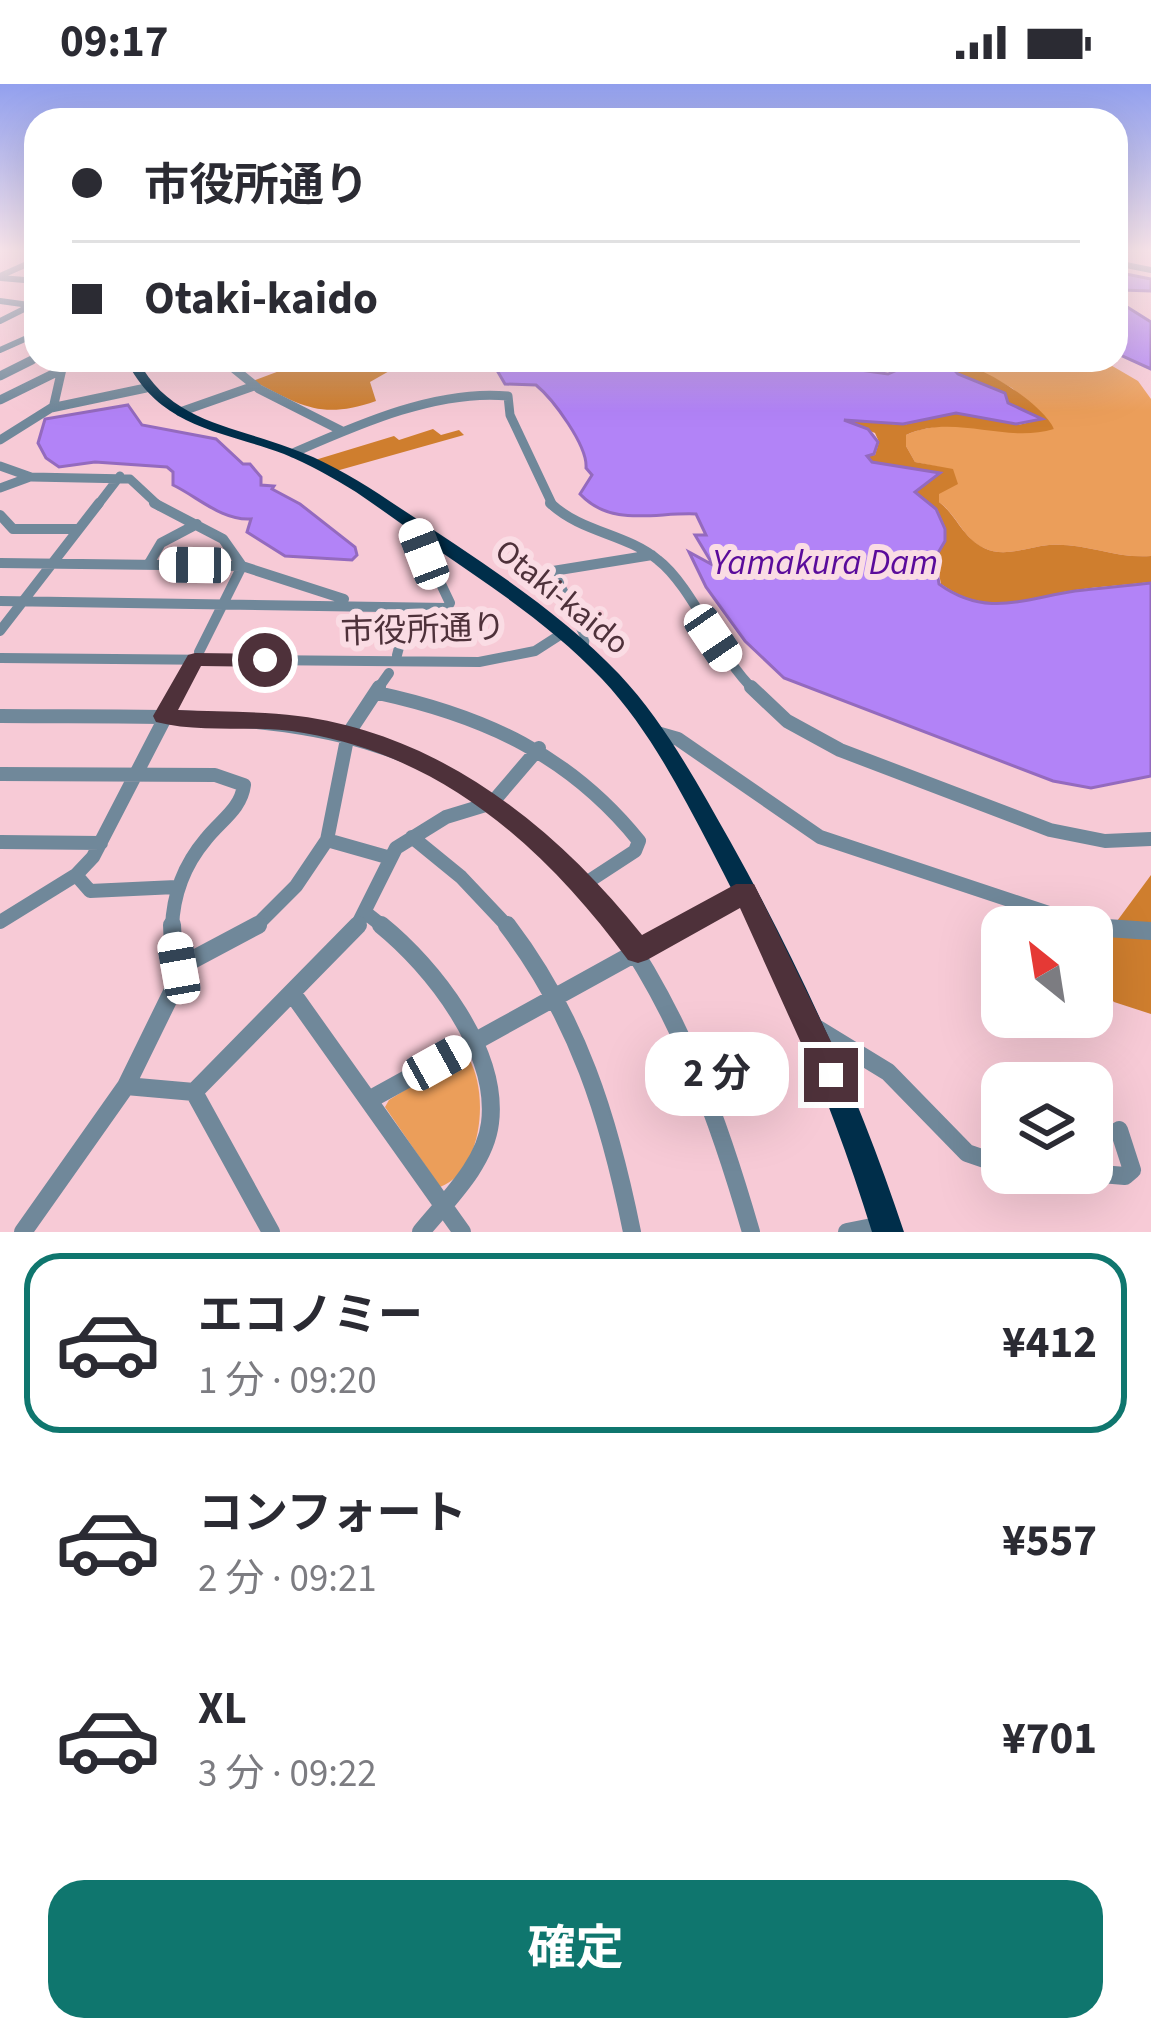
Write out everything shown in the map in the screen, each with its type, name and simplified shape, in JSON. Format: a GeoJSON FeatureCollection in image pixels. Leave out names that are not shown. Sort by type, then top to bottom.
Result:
{"type":"FeatureCollection","features":[{"type":"Feature","properties":{"kind":"highway","name":"Otaki-kaido"},"geometry":{"type":"LineString","coordinates":[[137,372],[146,388],[179,412],[293,453],[353,484],[413,525],[584,650],[657,733],[745,892],[809,1024],[850,1120],[887,1228]]}},
{"type":"Feature","properties":{"kind":"street"},"geometry":{"type":"LineString","coordinates":[[0,400],[50,372]]}},
{"type":"Feature","properties":{"kind":"street"},"geometry":{"type":"LineString","coordinates":[[54,404],[61,372]]}},
{"type":"Feature","properties":{"kind":"street"},"geometry":{"type":"LineString","coordinates":[[237,372],[254,386],[342,431]]}},
{"type":"Feature","properties":{"kind":"street"},"geometry":{"type":"LineString","coordinates":[[179,412],[254,386]]}},
{"type":"Feature","properties":{"kind":"street"},"geometry":{"type":"LineString","coordinates":[[0,440],[28,416],[54,404],[146,388]]}},
{"type":"Feature","properties":{"kind":"street"},"geometry":{"type":"LineString","coordinates":[[293,453],[342,431],[396,422],[488,392],[508,396],[509,415],[551,505],[582,528],[631,542],[653,555],[751,690],[811,735],[1050,830],[1105,841],[1151,839]]}},
{"type":"Feature","properties":{"kind":"street"},"geometry":{"type":"LineString","coordinates":[[0,466],[31,477]]}},
{"type":"Feature","properties":{"kind":"street"},"geometry":{"type":"LineString","coordinates":[[0,631],[120,476]]}},
{"type":"Feature","properties":{"kind":"street"},"geometry":{"type":"LineString","coordinates":[[0,488],[31,477],[130,479],[138,494],[164,512],[197,524],[235,551],[242,566]]}},
{"type":"Feature","properties":{"kind":"street"},"geometry":{"type":"LineString","coordinates":[[0,515],[13,529],[79,529]]}},
{"type":"Feature","properties":{"kind":"street"},"geometry":{"type":"LineString","coordinates":[[148,565],[161,543],[197,524]]}},
{"type":"Feature","properties":{"kind":"street"},"geometry":{"type":"LineString","coordinates":[[0,601],[356,603],[409,610],[450,605],[413,525]]}},
{"type":"Feature","properties":{"kind":"street"},"geometry":{"type":"LineString","coordinates":[[584,650],[585,636],[553,571],[653,555]]}},
{"type":"Feature","properties":{"kind":"street"},"geometry":{"type":"LineString","coordinates":[[0,563],[242,566],[356,603]]}},
{"type":"Feature","properties":{"kind":"street"},"geometry":{"type":"LineString","coordinates":[[0,922],[76,875],[101,844],[242,566]]}},
{"type":"Feature","properties":{"kind":"street"},"geometry":{"type":"LineString","coordinates":[[397,655],[409,610]]}},
{"type":"Feature","properties":{"kind":"street","name":"市役所通り"},"geometry":{"type":"LineString","coordinates":[[197,656],[493,653],[563,633]]}},
{"type":"Feature","properties":{"kind":"street","name":"市役所通り"},"geometry":{"type":"LineString","coordinates":[[0,654],[479,662],[532,651],[556,642],[563,633]]}},
{"type":"Feature","properties":{"kind":"street"},"geometry":{"type":"LineString","coordinates":[[179,968],[269,917],[327,840],[348,734],[389,673]]}},
{"type":"Feature","properties":{"kind":"street"},"geometry":{"type":"LineString","coordinates":[[378,693],[496,724],[594,787],[639,841],[635,851],[586,883]]}},
{"type":"Feature","properties":{"kind":"street"},"geometry":{"type":"LineString","coordinates":[[3,721],[228,717],[348,734],[443,772],[492,803],[586,883],[638,951],[684,1036],[709,1096],[751,1232]]}},
{"type":"Feature","properties":{"kind":"street"},"geometry":{"type":"LineString","coordinates":[[657,733],[678,739],[820,837],[1024,906]]}},
{"type":"Feature","properties":{"kind":"street"},"geometry":{"type":"LineString","coordinates":[[126,1086],[194,1092],[295,997],[367,913],[388,857],[446,817],[492,803],[538,748]]}},
{"type":"Feature","properties":{"kind":"street"},"geometry":{"type":"LineString","coordinates":[[0,774],[215,775],[244,785],[242,802],[209,830],[176,887],[172,930],[179,968],[175,986],[126,1086],[23,1232]]}},
{"type":"Feature","properties":{"kind":"street"},"geometry":{"type":"LineString","coordinates":[[412,837],[460,872],[500,911],[559,995],[607,1113],[632,1232]]}},
{"type":"Feature","properties":{"kind":"street"},"geometry":{"type":"LineString","coordinates":[[327,840],[388,857]]}},
{"type":"Feature","properties":{"kind":"street"},"geometry":{"type":"LineString","coordinates":[[0,842],[101,844]]}},
{"type":"Feature","properties":{"kind":"street"},"geometry":{"type":"LineString","coordinates":[[76,875],[89,891],[104,893],[176,887]]}},
{"type":"Feature","properties":{"kind":"street"},"geometry":{"type":"LineString","coordinates":[[369,1100],[745,892]]}},
{"type":"Feature","properties":{"kind":"street"},"geometry":{"type":"LineString","coordinates":[[367,913],[392,930],[422,964],[485,1078],[490,1120],[476,1158],[421,1232]]}},
{"type":"Feature","properties":{"kind":"street"},"geometry":{"type":"LineString","coordinates":[[1113,928],[1151,931]]}},
{"type":"Feature","properties":{"kind":"street"},"geometry":{"type":"LineString","coordinates":[[295,997],[462,1232]]}},
{"type":"Feature","properties":{"kind":"street"},"geometry":{"type":"LineString","coordinates":[[809,1024],[856,1047],[887,1072],[963,1153],[981,1159]]}},
{"type":"Feature","properties":{"kind":"street"},"geometry":{"type":"LineString","coordinates":[[194,1092],[271,1232]]}},
{"type":"Feature","properties":{"kind":"street"},"geometry":{"type":"LineString","coordinates":[[1113,1175],[1125,1176],[1132,1170],[1119,1130]]}},
{"type":"Feature","properties":{"kind":"street"},"geometry":{"type":"LineString","coordinates":[[848,1232],[887,1228]]}},
{"type":"Feature","properties":{"kind":"shaded area"},"geometry":{"type":"Polygon","coordinates":[[[277,372],[388,372],[370,382],[376,401],[326,410],[253,381],[277,372]]]}},
{"type":"Feature","properties":{"kind":"shaded area"},"geometry":{"type":"Polygon","coordinates":[[[982,372],[1123,372],[1138,381],[1151,399],[1151,556],[1062,545],[1000,552],[984,548],[939,502],[938,495],[953,470],[915,462],[906,435],[958,425],[1054,429],[1012,388],[982,372]]]}},
{"type":"Feature","properties":{"kind":"shaded area"},"geometry":{"type":"Polygon","coordinates":[[[983,372],[1006,384],[1036,407],[1054,429],[1017,433],[942,427],[906,435],[915,462],[953,469],[958,484],[939,494],[939,502],[971,539],[1000,552],[1062,545],[1151,556],[1151,582],[990,603],[941,584],[936,558],[946,541],[946,529],[937,509],[916,492],[941,473],[873,462],[868,456],[875,455],[879,442],[875,433],[844,420],[903,425],[957,413],[1018,425],[1043,419],[1008,403],[1005,393],[959,374],[983,372]]]}},
{"type":"Feature","properties":{"kind":"shaded area"},"geometry":{"type":"Polygon","coordinates":[[[433,429],[441,435],[459,430],[464,435],[336,471],[315,460],[394,436],[399,440],[433,429]]]}},
{"type":"Feature","properties":{"kind":"shaded area"},"geometry":{"type":"Polygon","coordinates":[[[1151,875],[1151,1014],[1113,1001],[1113,927],[1151,875]]]}},
{"type":"Feature","properties":{"kind":"shaded area"},"geometry":{"type":"Polygon","coordinates":[[[458,1057],[469,1059],[475,1074],[478,1130],[465,1165],[440,1187],[385,1107],[458,1057]]]}},
{"type":"Feature","properties":{"kind":"water"},"geometry":{"type":"Polygon","coordinates":[[[1128,308],[1151,322],[1151,369],[1128,358],[1128,308]]]}},
{"type":"Feature","properties":{"kind":"water","name":"Yamakura Dam"},"geometry":{"type":"Polygon","coordinates":[[[498,372],[956,372],[1005,393],[1008,403],[1042,419],[1016,424],[956,413],[903,424],[844,420],[868,429],[878,442],[874,454],[867,456],[872,462],[940,473],[915,492],[936,509],[945,529],[945,541],[935,558],[939,584],[956,594],[973,601],[1005,603],[1151,583],[1151,776],[1091,788],[1053,781],[784,678],[745,641],[706,587],[689,552],[713,565],[695,535],[706,535],[696,514],[620,515],[592,505],[580,494],[592,475],[560,412],[536,385],[505,384],[498,372]]]}},
{"type":"Feature","properties":{"kind":"water"},"geometry":{"type":"Polygon","coordinates":[[[128,405],[142,425],[216,439],[243,464],[250,464],[261,477],[261,485],[274,486],[272,489],[300,504],[355,547],[357,555],[352,560],[285,556],[247,532],[251,519],[220,512],[173,485],[173,472],[167,467],[95,462],[59,467],[46,458],[38,443],[45,419],[128,405]]]}},
{"type":"Feature","properties":{"kind":"route"},"geometry":{"type":"LineString","coordinates":[[265,660],[195,660],[164,716],[228,717],[348,734],[443,772],[537,837],[586,883],[638,951],[745,892],[831,1075]]}}]}
